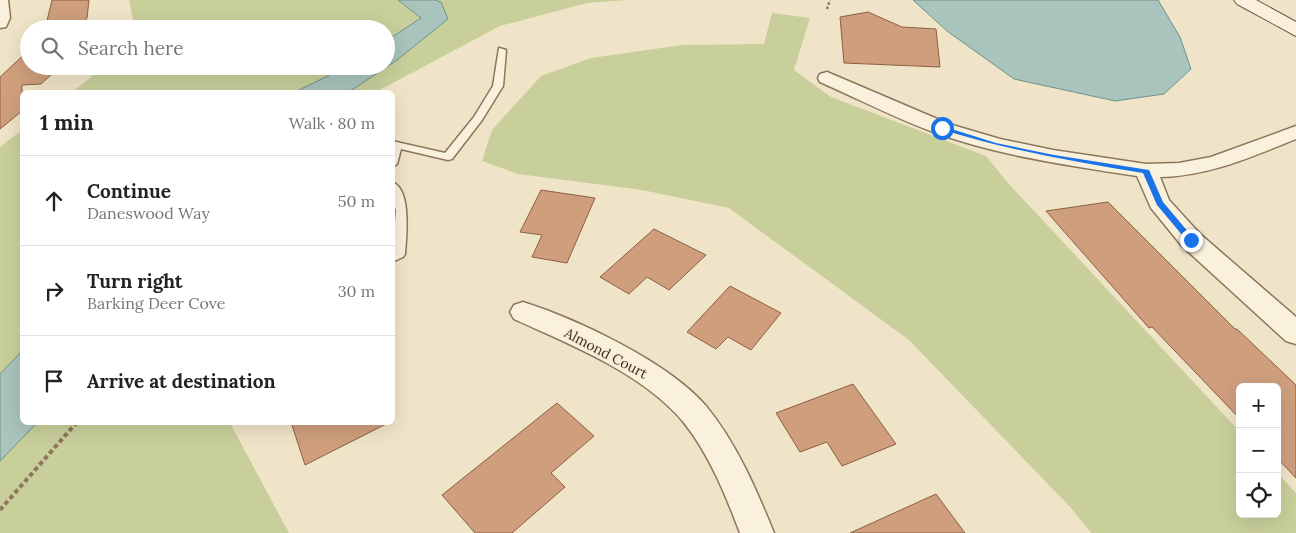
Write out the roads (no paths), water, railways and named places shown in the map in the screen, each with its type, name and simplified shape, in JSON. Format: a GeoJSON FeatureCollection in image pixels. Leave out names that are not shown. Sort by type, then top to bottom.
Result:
{"type":"FeatureCollection","features":[{"type":"Feature","properties":{"kind":"street"},"geometry":{"type":"LineString","coordinates":[[0,0],[2,18],[0,24]]}},
{"type":"Feature","properties":{"kind":"street"},"geometry":{"type":"LineString","coordinates":[[1243,0],[1296,30]]}},
{"type":"Feature","properties":{"kind":"street"},"geometry":{"type":"LineString","coordinates":[[827,78],[942,128],[995,144],[1054,157],[1146,171],[1179,170],[1216,163],[1296,132]]}},
{"type":"Feature","properties":{"kind":"street"},"geometry":{"type":"LineString","coordinates":[[1146,171],[1159,203],[1191,240],[1296,334]]}},
{"type":"Feature","properties":{"kind":"street","name":"Almond Court"},"geometry":{"type":"LineString","coordinates":[[523,312],[601,347],[652,376],[695,414],[735,478],[757,533]]}},
{"type":"Feature","properties":{"kind":"lane"},"geometry":{"type":"LineString","coordinates":[[395,144],[448,157],[478,118],[498,86],[502,50]]}},
{"type":"Feature","properties":{"kind":"lane"},"geometry":{"type":"LineString","coordinates":[[395,192],[402,210],[399,254],[395,256]]}},
{"type":"Feature","properties":{"kind":"water"},"geometry":{"type":"Polygon","coordinates":[[[398,0],[435,0],[441,2],[448,19],[395,61],[395,35],[421,18],[398,0]]]}},
{"type":"Feature","properties":{"kind":"water"},"geometry":{"type":"Polygon","coordinates":[[[913,0],[1158,0],[1180,37],[1191,69],[1164,94],[1115,101],[1014,79],[947,31],[913,0]]]}},
{"type":"Feature","properties":{"kind":"water"},"geometry":{"type":"Polygon","coordinates":[[[330,75],[374,75],[352,90],[299,90],[330,75]]]}},
{"type":"Feature","properties":{"kind":"water"},"geometry":{"type":"Polygon","coordinates":[[[20,353],[20,425],[35,425],[0,461],[0,374],[20,353]]]}}]}
